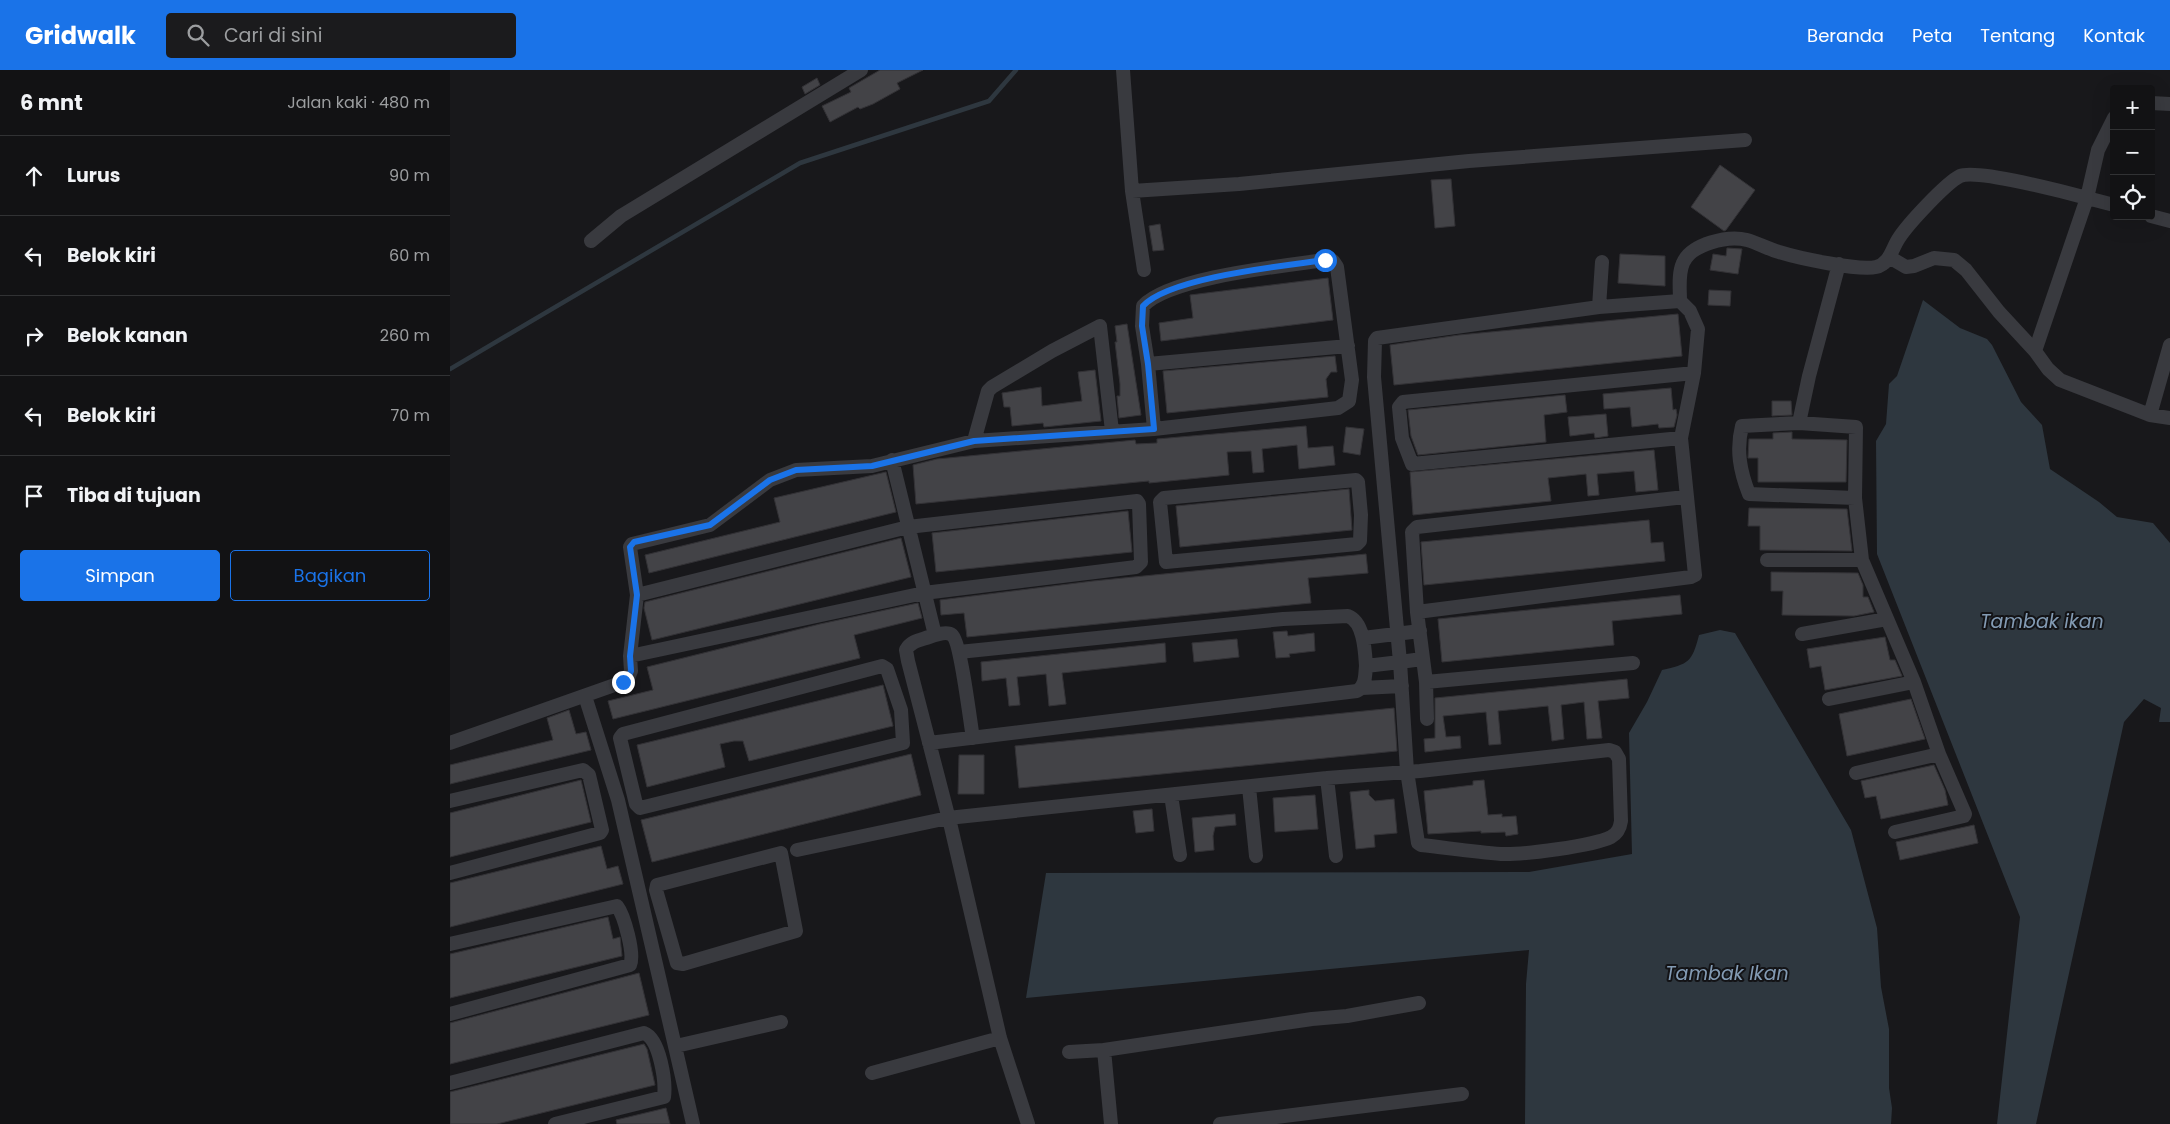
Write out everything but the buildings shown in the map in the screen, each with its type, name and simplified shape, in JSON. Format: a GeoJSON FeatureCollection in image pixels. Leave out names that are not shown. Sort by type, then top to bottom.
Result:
{"type":"FeatureCollection","features":[{"type":"Feature","properties":{"kind":"street"},"geometry":{"type":"LineString","coordinates":[[591,241],[621,216],[860,70]]}},
{"type":"Feature","properties":{"kind":"street"},"geometry":{"type":"LineString","coordinates":[[1123,70],[1132,191],[1144,270]]}},
{"type":"Feature","properties":{"kind":"street"},"geometry":{"type":"LineString","coordinates":[[2155,103],[2170,104]]}},
{"type":"Feature","properties":{"kind":"street"},"geometry":{"type":"LineString","coordinates":[[2035,351],[2087,198],[2098,150],[2110,126]]}},
{"type":"Feature","properties":{"kind":"street"},"geometry":{"type":"LineString","coordinates":[[1132,191],[1239,184],[1469,160],[1745,140]]}},
{"type":"Feature","properties":{"kind":"street"},"geometry":{"type":"LineString","coordinates":[[1418,612],[1691,577],[1696,572],[1685,497],[1681,438],[1694,373],[1698,329],[1690,311],[1680,301],[1681,270],[1688,255],[1704,245],[1726,239],[1746,239],[1778,252],[1840,264],[1874,267],[1883,264],[1889,257],[1899,238],[1917,215],[1960,176],[1974,174],[2052,189],[2110,204]]}},
{"type":"Feature","properties":{"kind":"street"},"geometry":{"type":"LineString","coordinates":[[2155,217],[2170,221]]}},
{"type":"Feature","properties":{"kind":"street"},"geometry":{"type":"LineString","coordinates":[[1889,257],[1906,267],[1934,258],[1954,260],[1966,270],[2048,369],[2067,384],[2150,414],[2170,418]]}},
{"type":"Feature","properties":{"kind":"street"},"geometry":{"type":"LineString","coordinates":[[450,742],[585,696],[623,682],[628,678],[631,671],[630,656],[637,595],[630,547],[634,542],[710,525],[770,480],[782,474],[816,468],[872,466],[974,441],[1154,429],[1338,408],[1349,401],[1352,380],[1337,266],[1333,261],[1325,260],[1224,276],[1165,291],[1150,298],[1143,306],[1142,315],[1154,429]]}},
{"type":"Feature","properties":{"kind":"street"},"geometry":{"type":"LineString","coordinates":[[1599,307],[1602,262]]}},
{"type":"Feature","properties":{"kind":"street"},"geometry":{"type":"LineString","coordinates":[[1799,423],[1809,376],[1840,264]]}},
{"type":"Feature","properties":{"kind":"street"},"geometry":{"type":"LineString","coordinates":[[797,850],[948,818],[1171,794],[1248,787],[1327,778],[1407,771],[1609,750],[1615,752],[1619,759],[1621,821],[1619,830],[1613,836],[1602,840],[1535,852],[1503,854],[1421,845],[1417,838],[1407,771],[1398,633],[1385,514],[1374,377],[1375,341],[1380,336],[1599,307],[1680,301]]}},
{"type":"Feature","properties":{"kind":"street"},"geometry":{"type":"LineString","coordinates":[[974,441],[988,390],[1052,351],[1100,326],[1112,432]]}},
{"type":"Feature","properties":{"kind":"street"},"geometry":{"type":"LineString","coordinates":[[2150,414],[2170,345]]}},
{"type":"Feature","properties":{"kind":"street"},"geometry":{"type":"LineString","coordinates":[[1148,364],[1348,346]]}},
{"type":"Feature","properties":{"kind":"street"},"geometry":{"type":"LineString","coordinates":[[1681,438],[1412,464],[1402,438],[1399,407],[1400,403],[1404,402],[1694,373]]}},
{"type":"Feature","properties":{"kind":"street"},"geometry":{"type":"LineString","coordinates":[[1352,380],[1374,377]]}},
{"type":"Feature","properties":{"kind":"street"},"geometry":{"type":"LineString","coordinates":[[1855,498],[1749,494],[1740,460],[1739,438],[1742,426],[1799,423],[1856,427],[1855,498],[1862,560],[1914,682],[1939,754],[1964,816],[1895,832]]}},
{"type":"Feature","properties":{"kind":"street"},"geometry":{"type":"LineString","coordinates":[[1380,441],[1402,438]]}},
{"type":"Feature","properties":{"kind":"street"},"geometry":{"type":"LineString","coordinates":[[892,460],[935,635]]}},
{"type":"Feature","properties":{"kind":"street"},"geometry":{"type":"LineString","coordinates":[[1356,480],[1358,482],[1362,515],[1360,541],[1357,544],[1168,563],[1166,560],[1160,502],[1164,498],[1356,480]]}},
{"type":"Feature","properties":{"kind":"street"},"geometry":{"type":"LineString","coordinates":[[1427,719],[1426,682],[1422,659],[1412,532],[1417,527],[1685,497]]}},
{"type":"Feature","properties":{"kind":"street"},"geometry":{"type":"LineString","coordinates":[[630,656],[924,593],[1136,567],[1142,562],[1138,502],[908,527],[637,595]]}},
{"type":"Feature","properties":{"kind":"street"},"geometry":{"type":"LineString","coordinates":[[1362,515],[1385,514]]}},
{"type":"Feature","properties":{"kind":"street"},"geometry":{"type":"LineString","coordinates":[[1767,560],[1862,560]]}},
{"type":"Feature","properties":{"kind":"street"},"geometry":{"type":"LineString","coordinates":[[959,652],[1283,620],[1348,616],[1354,619],[1363,638],[1366,666],[1362,688]]}},
{"type":"Feature","properties":{"kind":"street"},"geometry":{"type":"LineString","coordinates":[[1802,634],[1887,620]]}},
{"type":"Feature","properties":{"kind":"street"},"geometry":{"type":"LineString","coordinates":[[1363,638],[1420,631]]}},
{"type":"Feature","properties":{"kind":"street"},"geometry":{"type":"LineString","coordinates":[[973,738],[959,652],[952,635],[935,635],[912,642],[906,650],[919,706],[948,818],[1000,1038],[1028,1124]]}},
{"type":"Feature","properties":{"kind":"street"},"geometry":{"type":"LineString","coordinates":[[1366,666],[1422,659]]}},
{"type":"Feature","properties":{"kind":"street"},"geometry":{"type":"LineString","coordinates":[[1426,682],[1633,663]]}},
{"type":"Feature","properties":{"kind":"street"},"geometry":{"type":"LineString","coordinates":[[882,666],[887,669],[901,710],[904,738],[903,743],[898,745],[640,808],[636,804],[620,738],[623,734],[882,666]]}},
{"type":"Feature","properties":{"kind":"street"},"geometry":{"type":"LineString","coordinates":[[1829,699],[1914,682]]}},
{"type":"Feature","properties":{"kind":"street"},"geometry":{"type":"LineString","coordinates":[[929,743],[1349,693],[1362,688],[1402,686]]}},
{"type":"Feature","properties":{"kind":"street"},"geometry":{"type":"LineString","coordinates":[[585,696],[618,800],[694,1124]]}},
{"type":"Feature","properties":{"kind":"street"},"geometry":{"type":"LineString","coordinates":[[901,710],[919,706]]}},
{"type":"Feature","properties":{"kind":"street"},"geometry":{"type":"LineString","coordinates":[[1856,773],[1939,754]]}},
{"type":"Feature","properties":{"kind":"street"},"geometry":{"type":"LineString","coordinates":[[450,801],[583,770],[589,775],[602,830],[600,833],[450,873]]}},
{"type":"Feature","properties":{"kind":"street"},"geometry":{"type":"LineString","coordinates":[[1327,778],[1336,856]]}},
{"type":"Feature","properties":{"kind":"street"},"geometry":{"type":"LineString","coordinates":[[1248,787],[1256,856]]}},
{"type":"Feature","properties":{"kind":"street"},"geometry":{"type":"LineString","coordinates":[[1171,794],[1180,855]]}},
{"type":"Feature","properties":{"kind":"street"},"geometry":{"type":"LineString","coordinates":[[596,804],[618,800]]}},
{"type":"Feature","properties":{"kind":"street"},"geometry":{"type":"LineString","coordinates":[[781,852],[796,931],[677,964],[674,959],[666,925],[656,890],[657,885],[781,852]]}},
{"type":"Feature","properties":{"kind":"street"},"geometry":{"type":"LineString","coordinates":[[450,944],[617,906],[628,936],[632,961],[630,965],[450,1014]]}},
{"type":"Feature","properties":{"kind":"street"},"geometry":{"type":"LineString","coordinates":[[628,936],[666,925]]}},
{"type":"Feature","properties":{"kind":"street"},"geometry":{"type":"LineString","coordinates":[[1068,1052],[1104,1050],[1277,1024],[1347,1016],[1419,1003]]}},
{"type":"Feature","properties":{"kind":"street"},"geometry":{"type":"LineString","coordinates":[[676,1046],[782,1022]]}},
{"type":"Feature","properties":{"kind":"street"},"geometry":{"type":"LineString","coordinates":[[450,1083],[644,1033],[650,1036],[664,1068],[665,1095],[663,1098],[555,1124]]}},
{"type":"Feature","properties":{"kind":"street"},"geometry":{"type":"LineString","coordinates":[[872,1073],[1000,1038]]}},
{"type":"Feature","properties":{"kind":"street"},"geometry":{"type":"LineString","coordinates":[[1104,1050],[1111,1124]]}},
{"type":"Feature","properties":{"kind":"street"},"geometry":{"type":"LineString","coordinates":[[664,1068],[680,1065]]}},
{"type":"Feature","properties":{"kind":"street"},"geometry":{"type":"LineString","coordinates":[[1220,1124],[1462,1094]]}},
{"type":"Feature","properties":{"kind":"water","name":"Tambak ikan"},"geometry":{"type":"Polygon","coordinates":[[[1923,300],[1960,328],[1987,339],[1992,345],[2021,402],[2042,425],[2050,469],[2099,502],[2117,517],[2153,523],[2170,543],[2170,722],[2159,722],[2161,708],[2144,699],[2124,722],[2036,1124],[1997,1124],[2020,917],[1877,554],[1876,441],[1886,424],[1889,384],[1897,376],[1923,300]]]}},
{"type":"Feature","properties":{"kind":"water","name":"Tambak Ikan"},"geometry":{"type":"Polygon","coordinates":[[[1720,630],[1735,633],[1851,830],[1877,928],[1881,987],[1889,1029],[1891,1124],[1525,1124],[1526,984],[1529,950],[1026,998],[1046,873],[1529,872],[1632,854],[1629,733],[1647,702],[1662,670],[1688,661],[1694,651],[1699,635],[1720,630]]]}},
{"type":"Feature","properties":{"kind":"waterway"},"geometry":{"type":"LineString","coordinates":[[450,369],[800,163],[989,101],[1016,70]]}},
{"type":"Feature","properties":{"kind":"route"},"geometry":{"type":"LineString","coordinates":[[623,682],[628,678],[631,671],[630,656],[637,595],[630,547],[634,542],[710,525],[770,480],[796,470],[872,466],[974,441],[1154,429],[1148,364],[1142,326],[1143,306],[1150,298],[1165,291],[1224,276],[1325,260]]}}]}
